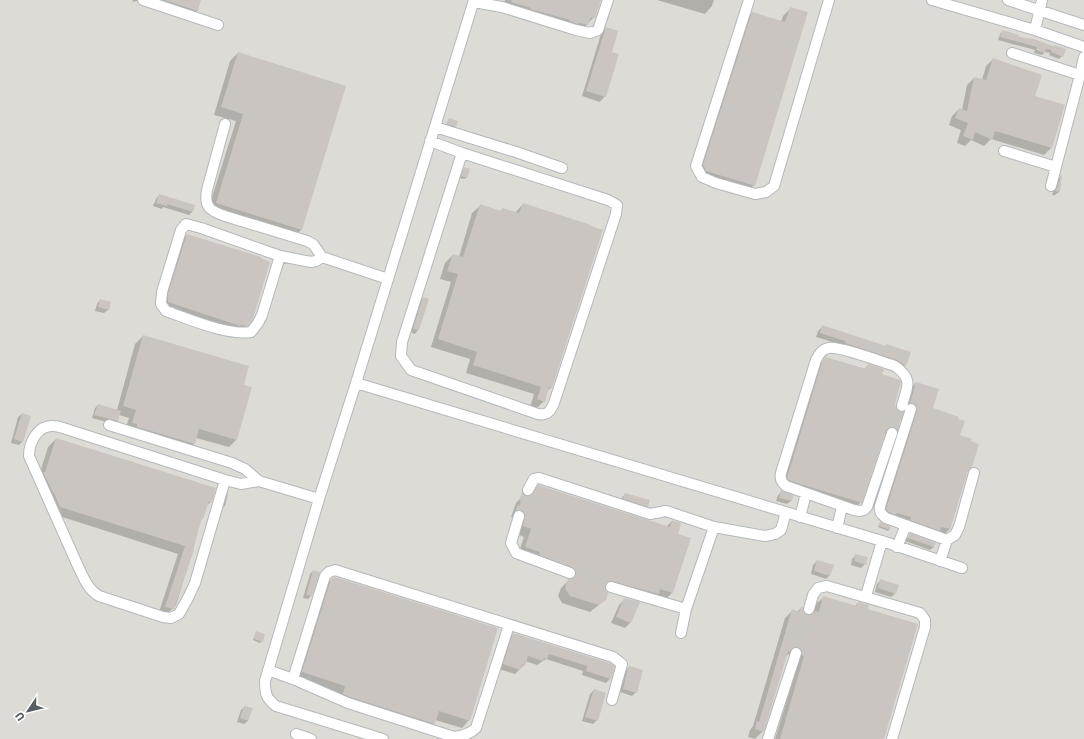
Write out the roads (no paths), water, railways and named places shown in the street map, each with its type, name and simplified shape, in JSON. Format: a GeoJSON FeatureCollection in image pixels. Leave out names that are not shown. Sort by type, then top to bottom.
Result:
{"type":"FeatureCollection","features":[{"type":"Feature","properties":{"kind":"street"},"geometry":{"type":"LineString","coordinates":[[143,0],[218,25]]}},
{"type":"Feature","properties":{"kind":"street"},"geometry":{"type":"LineString","coordinates":[[383,739],[276,706],[268,699],[266,693],[265,681],[268,670],[319,499],[474,1],[503,4],[576,30],[590,33],[598,30],[608,0]]}},
{"type":"Feature","properties":{"kind":"street"},"geometry":{"type":"LineString","coordinates":[[749,0],[696,166],[702,177],[716,183],[755,194],[766,192],[774,186],[829,0]]}},
{"type":"Feature","properties":{"kind":"street"},"geometry":{"type":"LineString","coordinates":[[932,0],[1034,30],[1084,47]]}},
{"type":"Feature","properties":{"kind":"street"},"geometry":{"type":"LineString","coordinates":[[1008,0],[1040,5],[1084,24]]}},
{"type":"Feature","properties":{"kind":"street"},"geometry":{"type":"LineString","coordinates":[[1034,30],[1040,5]]}},
{"type":"Feature","properties":{"kind":"street"},"geometry":{"type":"LineString","coordinates":[[1012,54],[1080,75]]}},
{"type":"Feature","properties":{"kind":"street"},"geometry":{"type":"LineString","coordinates":[[1051,186],[1084,57]]}},
{"type":"Feature","properties":{"kind":"street"},"geometry":{"type":"LineString","coordinates":[[225,124],[207,190],[206,199],[208,207],[214,212],[225,216],[307,241],[313,244],[322,257],[388,279]]}},
{"type":"Feature","properties":{"kind":"street"},"geometry":{"type":"LineString","coordinates":[[435,127],[562,168]]}},
{"type":"Feature","properties":{"kind":"street"},"geometry":{"type":"LineString","coordinates":[[430,141],[462,153],[608,200],[617,205],[614,222],[554,402],[550,411],[546,414],[538,414],[411,370],[401,356],[402,342],[462,153]]}},
{"type":"Feature","properties":{"kind":"street"},"geometry":{"type":"LineString","coordinates":[[1004,151],[1056,167]]}},
{"type":"Feature","properties":{"kind":"street"},"geometry":{"type":"LineString","coordinates":[[280,256],[262,315],[251,332],[241,334],[220,329],[166,311],[161,304],[162,292],[181,230],[186,224],[280,256],[311,262],[322,257]]}},
{"type":"Feature","properties":{"kind":"street"},"geometry":{"type":"LineString","coordinates":[[892,432],[868,507],[864,510],[860,511],[842,507],[786,486],[782,483],[780,473],[819,354],[828,348],[835,348],[895,366],[902,371],[907,378],[907,407],[879,510],[886,518],[947,540]]}},
{"type":"Feature","properties":{"kind":"street"},"geometry":{"type":"LineString","coordinates":[[356,383],[882,541],[962,568]]}},
{"type":"Feature","properties":{"kind":"street"},"geometry":{"type":"LineString","coordinates":[[109,425],[232,463],[245,469],[259,481],[319,499]]}},
{"type":"Feature","properties":{"kind":"street"},"geometry":{"type":"LineString","coordinates":[[225,480],[195,583],[180,614],[171,618],[163,617],[99,596],[92,591],[85,580],[71,550],[29,456],[29,450],[34,435],[42,429],[52,426],[63,428],[225,480],[241,484],[259,481]]}},
{"type":"Feature","properties":{"kind":"street"},"geometry":{"type":"LineString","coordinates":[[940,561],[947,540],[955,535],[959,527],[974,473]]}},
{"type":"Feature","properties":{"kind":"street"},"geometry":{"type":"LineString","coordinates":[[528,490],[534,479],[539,478],[650,514],[666,511],[714,527],[766,536],[775,534],[781,530],[786,512]]}},
{"type":"Feature","properties":{"kind":"street"},"geometry":{"type":"LineString","coordinates":[[800,517],[806,494]]}},
{"type":"Feature","properties":{"kind":"street"},"geometry":{"type":"LineString","coordinates":[[837,528],[842,507]]}},
{"type":"Feature","properties":{"kind":"street"},"geometry":{"type":"LineString","coordinates":[[519,516],[511,543],[516,553],[570,573]]}},
{"type":"Feature","properties":{"kind":"street"},"geometry":{"type":"LineString","coordinates":[[897,547],[906,525]]}},
{"type":"Feature","properties":{"kind":"street"},"geometry":{"type":"LineString","coordinates":[[681,633],[686,608],[714,527]]}},
{"type":"Feature","properties":{"kind":"street"},"geometry":{"type":"LineString","coordinates":[[866,596],[882,541]]}},
{"type":"Feature","properties":{"kind":"street"},"geometry":{"type":"LineString","coordinates":[[293,679],[325,576],[329,572],[335,570],[613,657],[622,664],[612,700]]}},
{"type":"Feature","properties":{"kind":"street"},"geometry":{"type":"LineString","coordinates":[[809,609],[813,595],[818,588],[827,586],[866,596],[920,613],[925,620],[925,627],[892,739]]}},
{"type":"Feature","properties":{"kind":"street"},"geometry":{"type":"LineString","coordinates":[[611,587],[686,608]]}},
{"type":"Feature","properties":{"kind":"street"},"geometry":{"type":"LineString","coordinates":[[268,670],[293,679],[348,703],[454,736],[461,736],[476,728],[509,625]]}},
{"type":"Feature","properties":{"kind":"street"},"geometry":{"type":"LineString","coordinates":[[768,739],[796,653]]}},
{"type":"Feature","properties":{"kind":"street"},"geometry":{"type":"LineString","coordinates":[[296,734],[311,739]]}},
{"type":"Feature","properties":{"kind":"tunnel"},"geometry":{"type":"LineString","coordinates":[[892,433],[902,406]]}},
{"type":"Feature","properties":{"kind":"tunnel"},"geometry":{"type":"LineString","coordinates":[[519,516],[528,490]]}},
{"type":"Feature","properties":{"kind":"tunnel"},"geometry":{"type":"LineString","coordinates":[[570,573],[611,587]]}},
{"type":"Feature","properties":{"kind":"tunnel"},"geometry":{"type":"LineString","coordinates":[[796,653],[809,609]]}}]}
